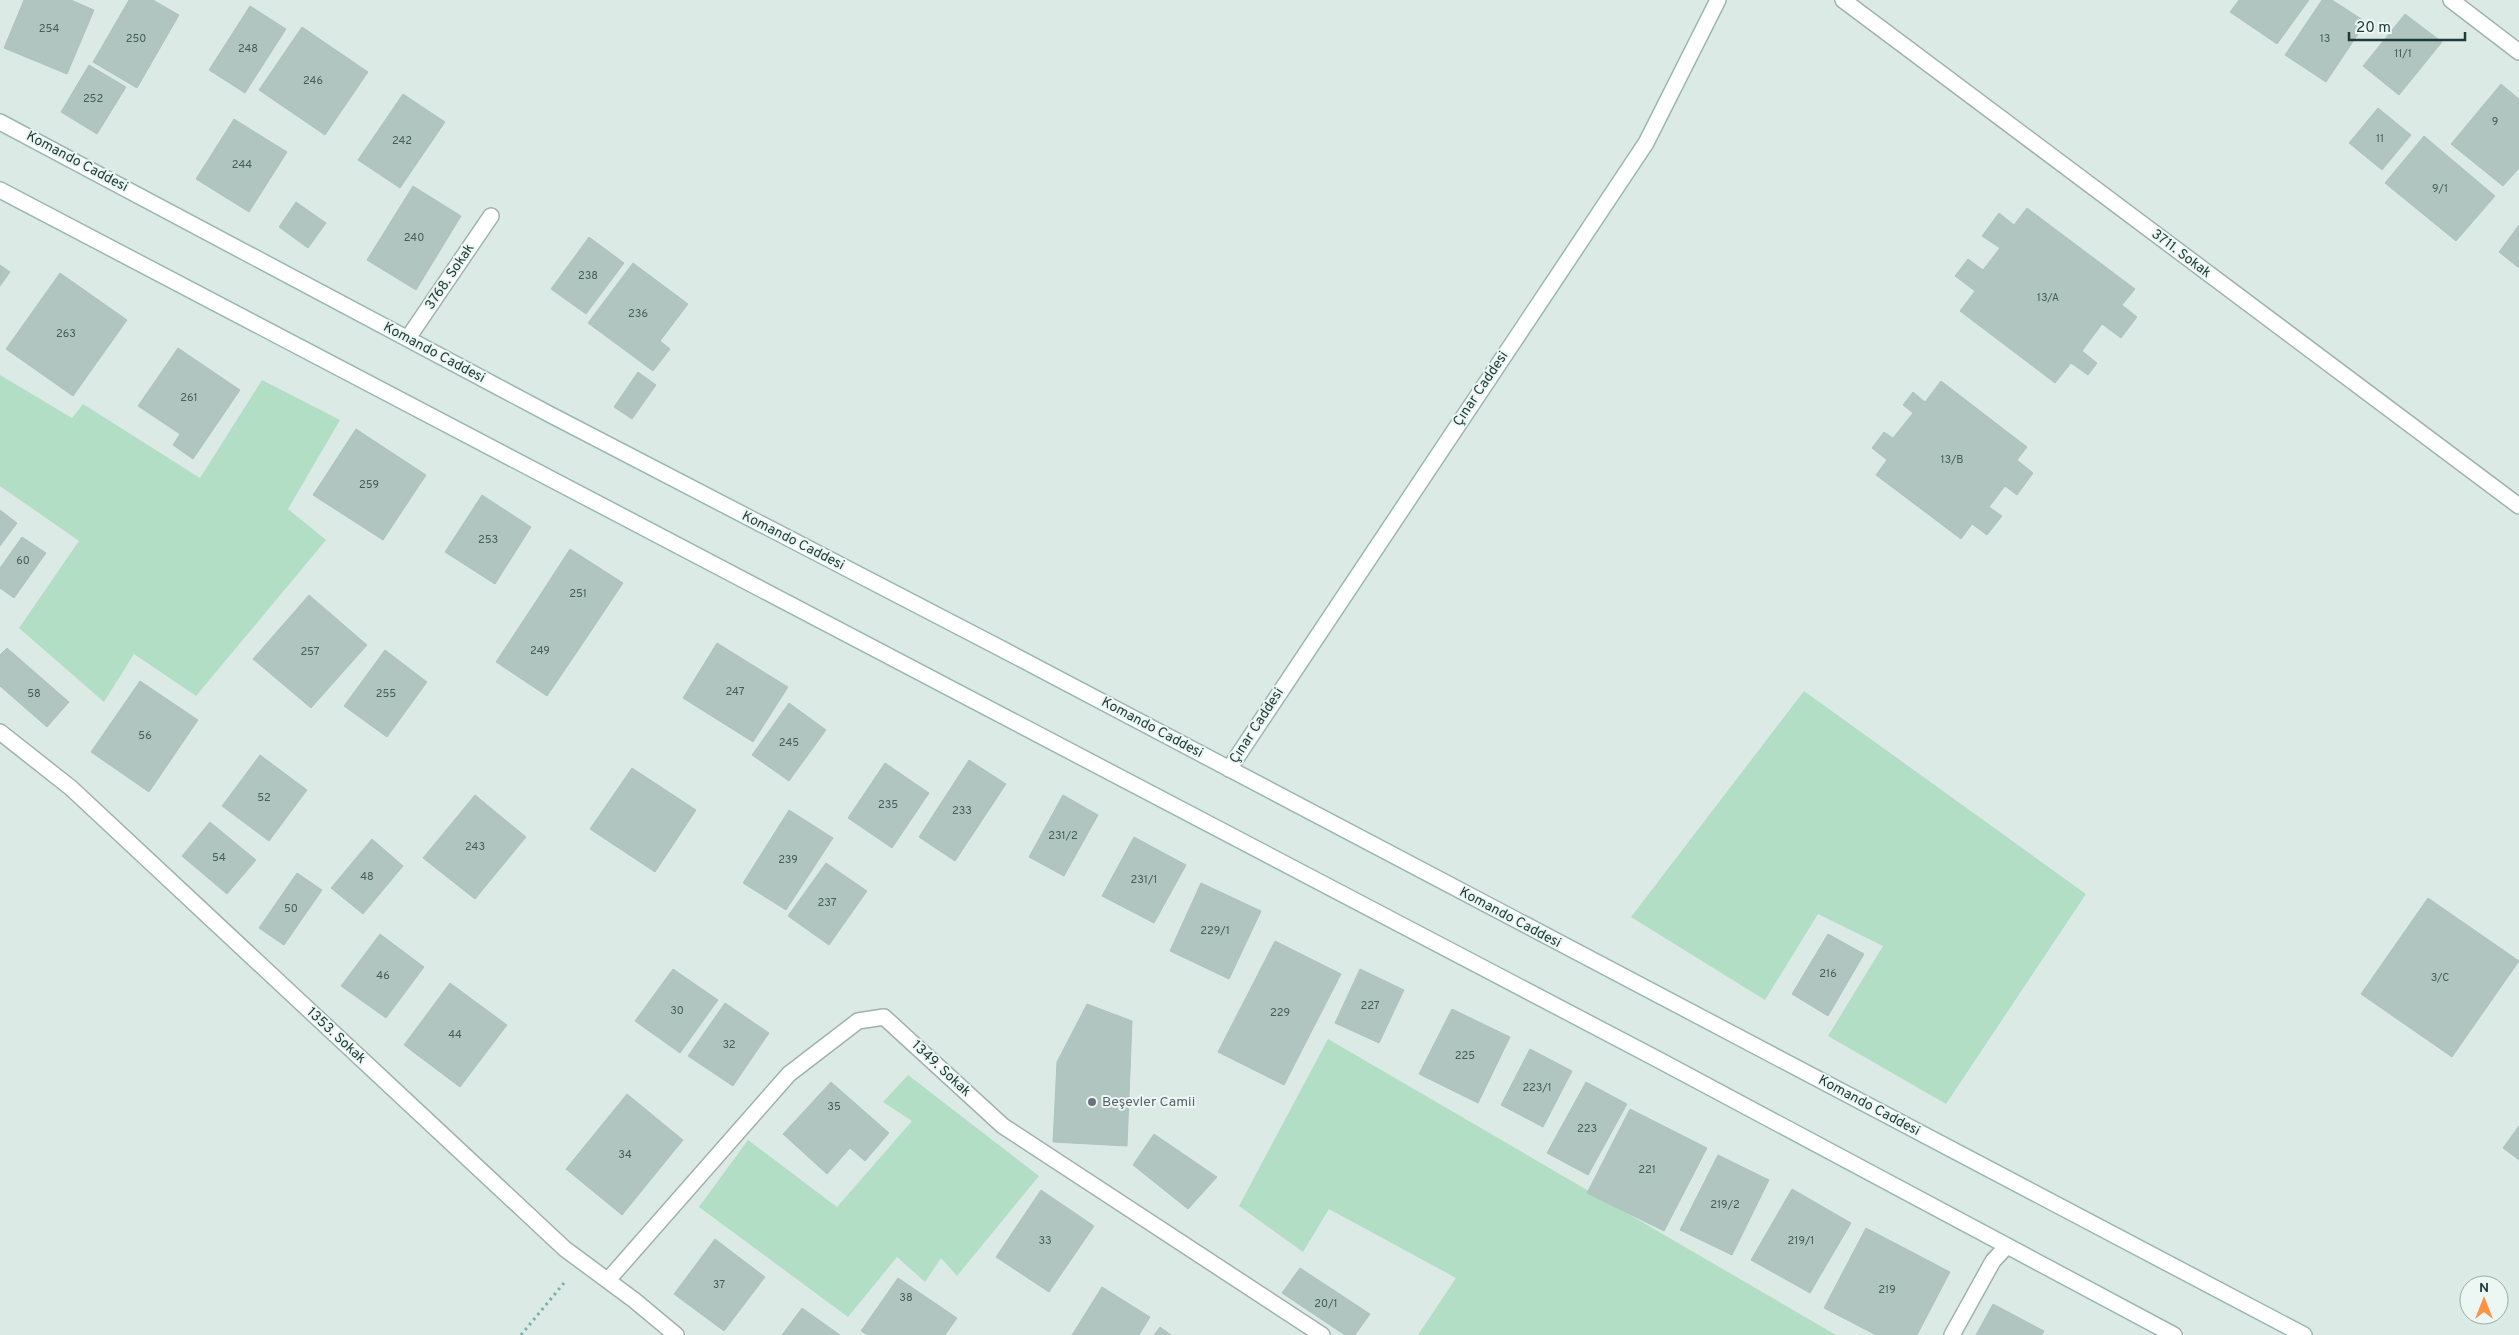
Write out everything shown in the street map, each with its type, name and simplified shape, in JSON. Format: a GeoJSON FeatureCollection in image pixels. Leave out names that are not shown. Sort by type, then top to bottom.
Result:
{"type":"FeatureCollection","features":[{"type":"Feature","properties":{"kind":"main road","name":"Çınar Caddesi"},"geometry":{"type":"LineString","coordinates":[[1229,769],[1646,143],[1718,0]]}},
{"type":"Feature","properties":{"kind":"main road","name":"3711. Sokak"},"geometry":{"type":"LineString","coordinates":[[1843,0],[2519,506]]}},
{"type":"Feature","properties":{"kind":"main road"},"geometry":{"type":"LineString","coordinates":[[2451,0],[2519,52]]}},
{"type":"Feature","properties":{"kind":"main road","name":"Komando Caddesi"},"geometry":{"type":"LineString","coordinates":[[0,122],[2304,1335]]}},
{"type":"Feature","properties":{"kind":"main road"},"geometry":{"type":"LineString","coordinates":[[0,190],[1657,1059],[2174,1335]]}},
{"type":"Feature","properties":{"kind":"main road","name":"3768. Sokak"},"geometry":{"type":"LineString","coordinates":[[408,338],[492,216]]}},
{"type":"Feature","properties":{"kind":"main road","name":"1353. Sokak"},"geometry":{"type":"LineString","coordinates":[[0,732],[71,788],[565,1250],[608,1280],[676,1335]]}},
{"type":"Feature","properties":{"kind":"main road","name":"1349. Sokak"},"geometry":{"type":"LineString","coordinates":[[608,1280],[789,1074],[858,1022],[884,1017],[1003,1126],[1322,1335]]}},
{"type":"Feature","properties":{"kind":"main road"},"geometry":{"type":"LineString","coordinates":[[1952,1335],[1993,1261],[2007,1246]]}},
{"type":"Feature","properties":{"kind":"path"},"geometry":{"type":"LineString","coordinates":[[522,1335],[582,1261]]}},
{"type":"Feature","properties":{"kind":"green space"},"geometry":{"type":"Polygon","coordinates":[[[0,375],[72,418],[83,404],[200,478],[262,380],[340,420],[288,509],[326,540],[196,696],[134,654],[104,702],[19,628],[79,541],[0,486],[0,375]]]}},
{"type":"Feature","properties":{"kind":"green space"},"geometry":{"type":"Polygon","coordinates":[[[1804,691],[2086,894],[1946,1104],[1828,1036],[1883,946],[1818,914],[1765,1000],[1631,917],[1804,691]]]}},
{"type":"Feature","properties":{"kind":"green space"},"geometry":{"type":"Polygon","coordinates":[[[1328,1039],[1836,1335],[1418,1335],[1456,1278],[1329,1209],[1303,1252],[1239,1206],[1328,1039]]]}},
{"type":"Feature","properties":{"kind":"green space"},"geometry":{"type":"Polygon","coordinates":[[[908,1075],[1039,1176],[957,1276],[941,1258],[925,1282],[897,1257],[848,1317],[699,1207],[748,1140],[837,1207],[912,1121],[883,1102],[908,1075]]]}},
{"type":"Feature","properties":{"kind":"building"},"geometry":{"type":"Polygon","coordinates":[[[24,0],[71,0],[94,10],[67,74],[4,48],[24,0]]]}},
{"type":"Feature","properties":{"kind":"building"},"geometry":{"type":"Polygon","coordinates":[[[129,0],[153,0],[179,15],[137,88],[93,62],[129,0]]]}},
{"type":"Feature","properties":{"kind":"building"},"geometry":{"type":"Polygon","coordinates":[[[2239,0],[2309,0],[2277,44],[2230,12],[2239,0]]]}},
{"type":"Feature","properties":{"kind":"building"},"geometry":{"type":"Polygon","coordinates":[[[2322,0],[2332,0],[2366,22],[2326,82],[2285,55],[2322,0]]]}},
{"type":"Feature","properties":{"kind":"building"},"geometry":{"type":"Polygon","coordinates":[[[250,6],[286,29],[245,93],[209,70],[250,6]]]}},
{"type":"Feature","properties":{"kind":"building"},"geometry":{"type":"Polygon","coordinates":[[[2405,14],[2442,42],[2399,95],[2363,66],[2405,14]]]}},
{"type":"Feature","properties":{"kind":"building"},"geometry":{"type":"Polygon","coordinates":[[[302,27],[368,72],[325,135],[259,90],[302,27]]]}},
{"type":"Feature","properties":{"kind":"building"},"geometry":{"type":"Polygon","coordinates":[[[89,65],[126,87],[97,134],[61,112],[89,65]]]}},
{"type":"Feature","properties":{"kind":"building"},"geometry":{"type":"Polygon","coordinates":[[[2501,84],[2519,99],[2519,168],[2503,186],[2451,144],[2501,84]]]}},
{"type":"Feature","properties":{"kind":"building"},"geometry":{"type":"Polygon","coordinates":[[[403,94],[445,122],[400,188],[358,160],[403,94]]]}},
{"type":"Feature","properties":{"kind":"building"},"geometry":{"type":"Polygon","coordinates":[[[2378,108],[2411,135],[2382,170],[2349,143],[2378,108]]]}},
{"type":"Feature","properties":{"kind":"building"},"geometry":{"type":"Polygon","coordinates":[[[234,119],[287,152],[249,212],[196,179],[234,119]]]}},
{"type":"Feature","properties":{"kind":"building"},"geometry":{"type":"Polygon","coordinates":[[[2424,136],[2495,196],[2456,241],[2385,183],[2424,136]]]}},
{"type":"Feature","properties":{"kind":"building"},"geometry":{"type":"Polygon","coordinates":[[[413,186],[461,216],[416,290],[367,260],[413,186]]]}},
{"type":"Feature","properties":{"kind":"building"},"geometry":{"type":"Polygon","coordinates":[[[296,202],[326,223],[308,248],[279,227],[296,202]]]}},
{"type":"Feature","properties":{"kind":"building"},"geometry":{"type":"Polygon","coordinates":[[[2027,208],[2135,289],[2122,305],[2137,317],[2121,338],[2102,324],[2082,351],[2097,363],[2088,375],[2071,363],[2055,383],[1960,311],[1975,291],[1955,276],[1968,259],[1983,270],[2000,248],[1982,236],[1999,213],[2014,225],[2027,208]]]}},
{"type":"Feature","properties":{"kind":"building"},"geometry":{"type":"Polygon","coordinates":[[[2519,225],[2519,268],[2499,252],[2519,225]]]}},
{"type":"Feature","properties":{"kind":"building"},"geometry":{"type":"Polygon","coordinates":[[[589,237],[624,263],[586,314],[551,289],[589,237]]]}},
{"type":"Feature","properties":{"kind":"building"},"geometry":{"type":"Polygon","coordinates":[[[633,263],[688,304],[660,341],[670,349],[653,371],[588,323],[633,263]]]}},
{"type":"Feature","properties":{"kind":"building"},"geometry":{"type":"Polygon","coordinates":[[[0,265],[10,272],[0,286],[0,265]]]}},
{"type":"Feature","properties":{"kind":"building"},"geometry":{"type":"Polygon","coordinates":[[[60,273],[127,320],[73,396],[6,349],[60,273]]]}},
{"type":"Feature","properties":{"kind":"building"},"geometry":{"type":"Polygon","coordinates":[[[178,348],[240,390],[193,459],[173,445],[180,434],[138,406],[178,348]]]}},
{"type":"Feature","properties":{"kind":"building"},"geometry":{"type":"Polygon","coordinates":[[[638,372],[656,385],[632,419],[614,407],[638,372]]]}},
{"type":"Feature","properties":{"kind":"building"},"geometry":{"type":"Polygon","coordinates":[[[1941,381],[2027,447],[2017,460],[2033,473],[2017,495],[2005,486],[1989,507],[2002,516],[1987,535],[1972,524],[1961,539],[1876,475],[1887,460],[1872,448],[1884,432],[1893,438],[1913,413],[1903,405],[1913,392],[1925,402],[1941,381]]]}},
{"type":"Feature","properties":{"kind":"building"},"geometry":{"type":"Polygon","coordinates":[[[356,429],[426,475],[383,540],[313,495],[356,429]]]}},
{"type":"Feature","properties":{"kind":"building"},"geometry":{"type":"Polygon","coordinates":[[[482,495],[531,527],[495,584],[445,552],[482,495]]]}},
{"type":"Feature","properties":{"kind":"building"},"geometry":{"type":"Polygon","coordinates":[[[0,510],[17,523],[0,546],[0,510]]]}},
{"type":"Feature","properties":{"kind":"building"},"geometry":{"type":"Polygon","coordinates":[[[22,537],[46,553],[14,598],[0,588],[0,568],[22,537]]]}},
{"type":"Feature","properties":{"kind":"building"},"geometry":{"type":"Polygon","coordinates":[[[570,549],[623,583],[585,640],[533,606],[570,549]]]}},
{"type":"Feature","properties":{"kind":"building"},"geometry":{"type":"Polygon","coordinates":[[[309,595],[367,645],[311,708],[253,659],[309,595]]]}},
{"type":"Feature","properties":{"kind":"building"},"geometry":{"type":"Polygon","coordinates":[[[533,606],[585,640],[547,696],[496,662],[533,606]]]}},
{"type":"Feature","properties":{"kind":"building"},"geometry":{"type":"Polygon","coordinates":[[[717,643],[788,687],[753,742],[683,698],[717,643]]]}},
{"type":"Feature","properties":{"kind":"building"},"geometry":{"type":"Polygon","coordinates":[[[7,648],[69,702],[47,727],[0,686],[0,655],[7,648]]]}},
{"type":"Feature","properties":{"kind":"building"},"geometry":{"type":"Polygon","coordinates":[[[385,650],[427,682],[387,737],[344,706],[385,650]]]}},
{"type":"Feature","properties":{"kind":"building"},"geometry":{"type":"Polygon","coordinates":[[[140,681],[198,720],[149,792],[91,752],[140,681]]]}},
{"type":"Feature","properties":{"kind":"building"},"geometry":{"type":"Polygon","coordinates":[[[789,703],[826,730],[789,781],[752,755],[789,703]]]}},
{"type":"Feature","properties":{"kind":"building"},"geometry":{"type":"Polygon","coordinates":[[[260,755],[307,790],[269,841],[222,806],[260,755]]]}},
{"type":"Feature","properties":{"kind":"building"},"geometry":{"type":"Polygon","coordinates":[[[969,760],[1006,784],[955,861],[919,837],[969,760]]]}},
{"type":"Feature","properties":{"kind":"building"},"geometry":{"type":"Polygon","coordinates":[[[885,763],[929,793],[892,848],[848,818],[885,763]]]}},
{"type":"Feature","properties":{"kind":"building"},"geometry":{"type":"Polygon","coordinates":[[[632,768],[696,810],[655,872],[590,829],[632,768]]]}},
{"type":"Feature","properties":{"kind":"building"},"geometry":{"type":"Polygon","coordinates":[[[475,795],[526,837],[475,899],[423,858],[475,795]]]}},
{"type":"Feature","properties":{"kind":"building"},"geometry":{"type":"Polygon","coordinates":[[[1063,795],[1098,815],[1064,876],[1029,857],[1063,795]]]}},
{"type":"Feature","properties":{"kind":"building"},"geometry":{"type":"Polygon","coordinates":[[[789,810],[833,838],[786,910],[743,883],[789,810]]]}},
{"type":"Feature","properties":{"kind":"building"},"geometry":{"type":"Polygon","coordinates":[[[210,822],[256,860],[227,894],[182,856],[210,822]]]}},
{"type":"Feature","properties":{"kind":"building"},"geometry":{"type":"Polygon","coordinates":[[[1134,837],[1186,865],[1154,923],[1102,896],[1134,837]]]}},
{"type":"Feature","properties":{"kind":"building"},"geometry":{"type":"Polygon","coordinates":[[[372,839],[403,866],[363,914],[331,888],[372,839]]]}},
{"type":"Feature","properties":{"kind":"building"},"geometry":{"type":"Polygon","coordinates":[[[826,863],[867,891],[829,945],[788,916],[826,863]]]}},
{"type":"Feature","properties":{"kind":"building"},"geometry":{"type":"Polygon","coordinates":[[[297,873],[322,890],[284,945],[259,928],[297,873]]]}},
{"type":"Feature","properties":{"kind":"building"},"geometry":{"type":"Polygon","coordinates":[[[1201,883],[1261,911],[1229,979],[1170,951],[1201,883]]]}},
{"type":"Feature","properties":{"kind":"building"},"geometry":{"type":"Polygon","coordinates":[[[2428,898],[2519,961],[2452,1057],[2361,994],[2428,898]]]}},
{"type":"Feature","properties":{"kind":"building"},"geometry":{"type":"Polygon","coordinates":[[[380,934],[424,967],[386,1018],[341,986],[380,934]]]}},
{"type":"Feature","properties":{"kind":"building"},"geometry":{"type":"Polygon","coordinates":[[[1828,934],[1864,954],[1828,1016],[1792,994],[1828,934]]]}},
{"type":"Feature","properties":{"kind":"building"},"geometry":{"type":"Polygon","coordinates":[[[1275,941],[1341,974],[1284,1085],[1218,1052],[1275,941]]]}},
{"type":"Feature","properties":{"kind":"building"},"geometry":{"type":"Polygon","coordinates":[[[673,969],[718,1000],[680,1053],[635,1021],[673,969]]]}},
{"type":"Feature","properties":{"kind":"building"},"geometry":{"type":"Polygon","coordinates":[[[1360,969],[1404,990],[1379,1043],[1335,1023],[1360,969]]]}},
{"type":"Feature","properties":{"kind":"building"},"geometry":{"type":"Polygon","coordinates":[[[450,983],[507,1025],[460,1087],[404,1045],[450,983]]]}},
{"type":"Feature","properties":{"kind":"building"},"geometry":{"type":"Polygon","coordinates":[[[725,1003],[769,1033],[733,1086],[688,1056],[725,1003]]]}},
{"type":"Feature","properties":{"kind":"building","name":"Beşevler Camii"},"geometry":{"type":"Polygon","coordinates":[[[1087,1004],[1132,1021],[1127,1146],[1053,1142],[1057,1062],[1087,1004]]]}},
{"type":"Feature","properties":{"kind":"building"},"geometry":{"type":"Polygon","coordinates":[[[1452,1009],[1510,1037],[1478,1103],[1419,1074],[1452,1009]]]}},
{"type":"Feature","properties":{"kind":"building"},"geometry":{"type":"Polygon","coordinates":[[[1530,1049],[1572,1071],[1543,1127],[1501,1105],[1530,1049]]]}},
{"type":"Feature","properties":{"kind":"building"},"geometry":{"type":"Polygon","coordinates":[[[831,1082],[889,1133],[865,1161],[850,1148],[827,1174],[783,1134],[831,1082]]]}},
{"type":"Feature","properties":{"kind":"building"},"geometry":{"type":"Polygon","coordinates":[[[1586,1082],[1627,1104],[1588,1175],[1547,1153],[1586,1082]]]}},
{"type":"Feature","properties":{"kind":"building"},"geometry":{"type":"Polygon","coordinates":[[[627,1094],[683,1140],[622,1215],[566,1169],[627,1094]]]}},
{"type":"Feature","properties":{"kind":"building"},"geometry":{"type":"Polygon","coordinates":[[[1630,1109],[1707,1148],[1664,1231],[1587,1193],[1630,1109]]]}},
{"type":"Feature","properties":{"kind":"building"},"geometry":{"type":"Polygon","coordinates":[[[2519,1126],[2519,1160],[2503,1148],[2519,1126]]]}},
{"type":"Feature","properties":{"kind":"building"},"geometry":{"type":"Polygon","coordinates":[[[1154,1134],[1217,1177],[1188,1209],[1133,1165],[1154,1134]]]}},
{"type":"Feature","properties":{"kind":"building"},"geometry":{"type":"Polygon","coordinates":[[[1718,1155],[1769,1180],[1732,1255],[1680,1230],[1718,1155]]]}},
{"type":"Feature","properties":{"kind":"building"},"geometry":{"type":"Polygon","coordinates":[[[1792,1189],[1851,1223],[1810,1293],[1751,1260],[1792,1189]]]}},
{"type":"Feature","properties":{"kind":"building"},"geometry":{"type":"Polygon","coordinates":[[[1041,1190],[1094,1226],[1049,1292],[996,1257],[1041,1190]]]}},
{"type":"Feature","properties":{"kind":"building"},"geometry":{"type":"Polygon","coordinates":[[[1866,1228],[1950,1272],[1917,1335],[1876,1335],[1824,1308],[1866,1228]]]}},
{"type":"Feature","properties":{"kind":"building"},"geometry":{"type":"Polygon","coordinates":[[[715,1239],[765,1277],[724,1331],[674,1294],[715,1239]]]}},
{"type":"Feature","properties":{"kind":"building"},"geometry":{"type":"Polygon","coordinates":[[[1300,1268],[1370,1314],[1355,1335],[1345,1335],[1282,1293],[1300,1268]]]}},
{"type":"Feature","properties":{"kind":"building"},"geometry":{"type":"Polygon","coordinates":[[[898,1278],[957,1318],[945,1335],[868,1335],[861,1331],[898,1278]]]}},
{"type":"Feature","properties":{"kind":"building"},"geometry":{"type":"Polygon","coordinates":[[[1102,1287],[1150,1317],[1139,1335],[1072,1335],[1102,1287]]]}},
{"type":"Feature","properties":{"kind":"building"},"geometry":{"type":"Polygon","coordinates":[[[1993,1304],[2044,1331],[2042,1335],[1976,1335],[1993,1304]]]}},
{"type":"Feature","properties":{"kind":"building"},"geometry":{"type":"Polygon","coordinates":[[[802,1308],[840,1335],[782,1335],[802,1308]]]}},
{"type":"Feature","properties":{"kind":"building"},"geometry":{"type":"Polygon","coordinates":[[[1160,1327],[1171,1335],[1154,1335],[1160,1327]]]}},
{"type":"Feature","properties":{"kind":"place","name":"Beşevler Camii"},"geometry":{"type":"Point","coordinates":[1092,1102]}}]}
